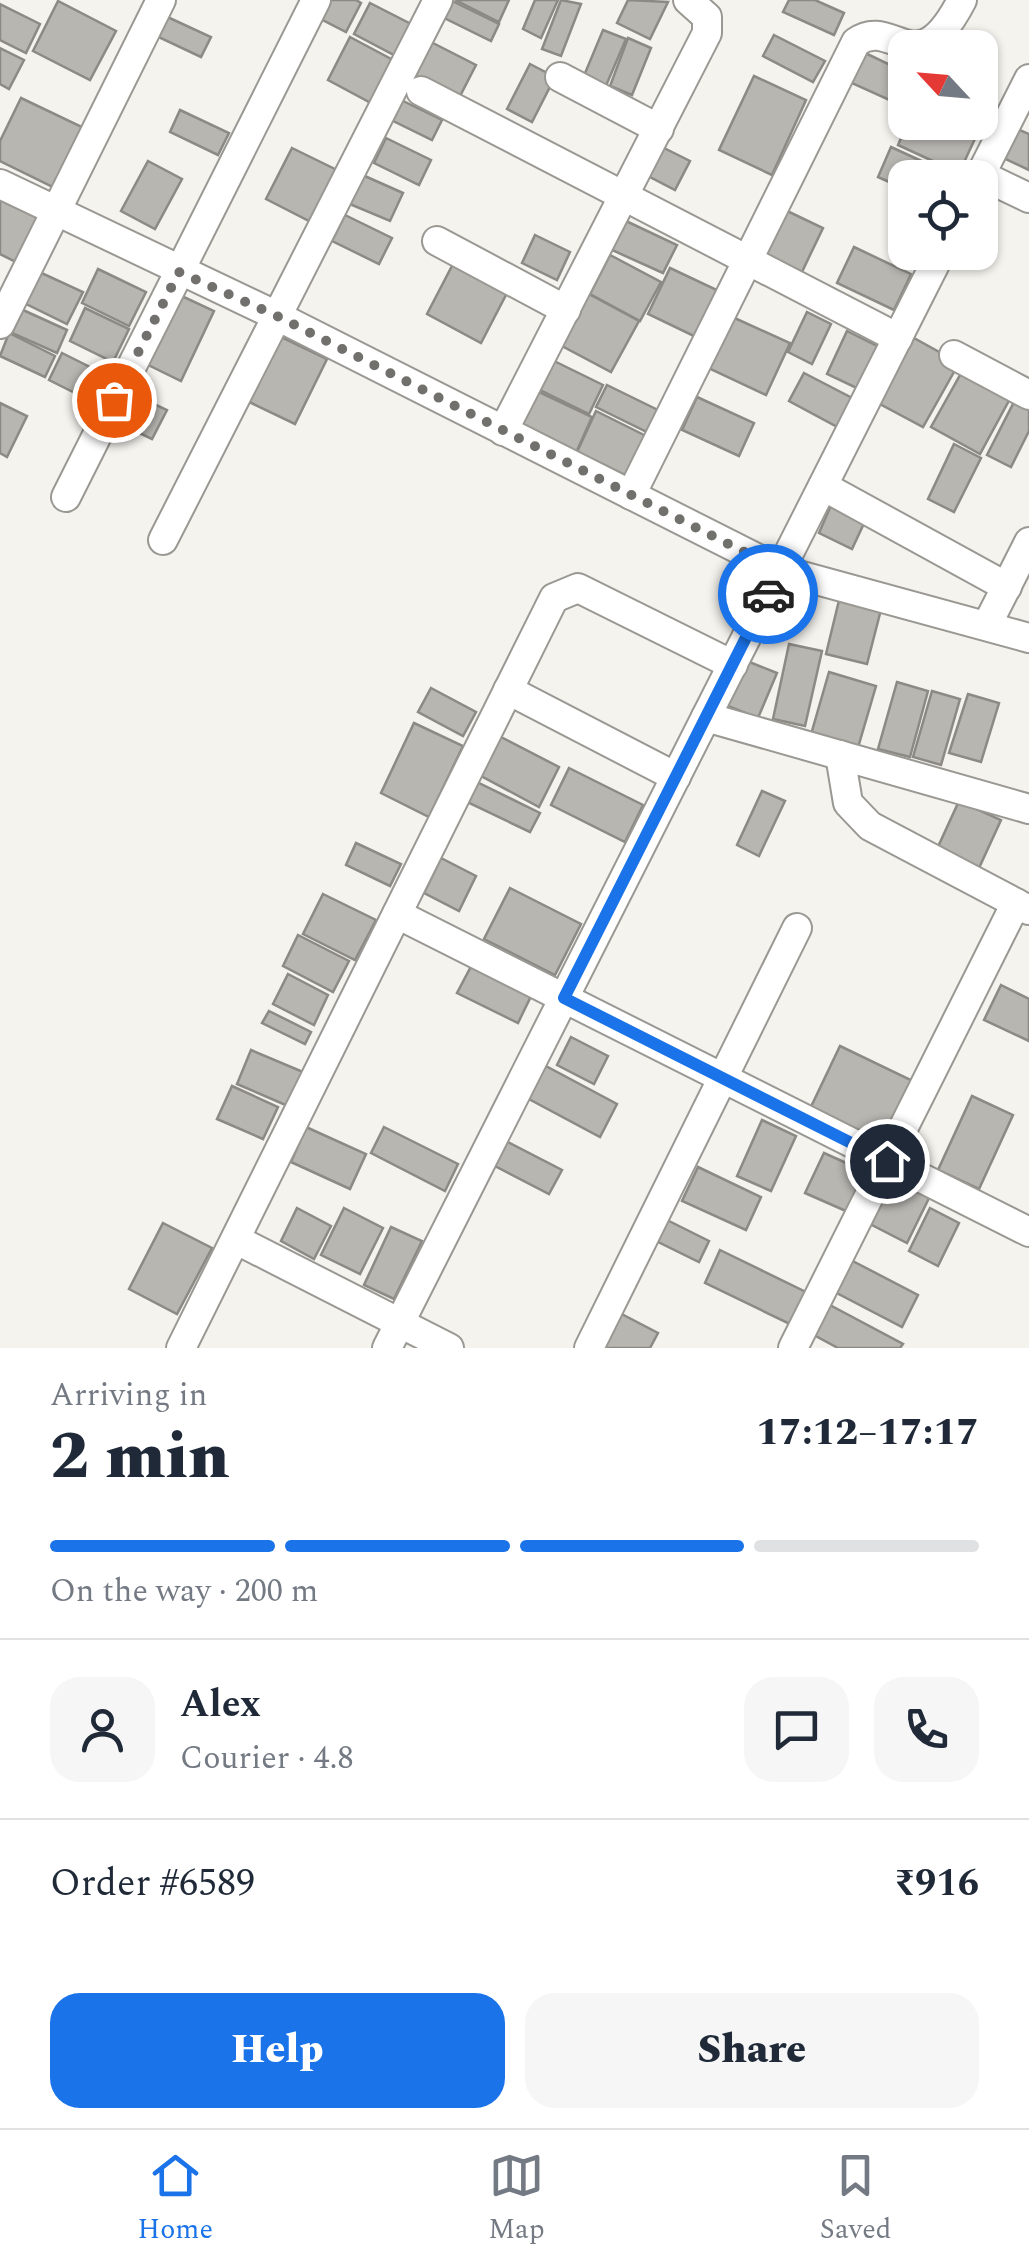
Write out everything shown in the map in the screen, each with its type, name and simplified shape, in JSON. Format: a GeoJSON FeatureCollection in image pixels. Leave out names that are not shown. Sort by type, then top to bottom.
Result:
{"type":"FeatureCollection","features":[{"type":"Feature","properties":{"kind":"street"},"geometry":{"type":"LineString","coordinates":[[0,324],[161,0]]}},
{"type":"Feature","properties":{"kind":"street"},"geometry":{"type":"LineString","coordinates":[[66,496],[316,0]]}},
{"type":"Feature","properties":{"kind":"street"},"geometry":{"type":"LineString","coordinates":[[163,540],[438,0]]}},
{"type":"Feature","properties":{"kind":"street"},"geometry":{"type":"LineString","coordinates":[[503,431],[707,33],[707,17],[688,0]]}},
{"type":"Feature","properties":{"kind":"street"},"geometry":{"type":"LineString","coordinates":[[631,495],[856,42],[871,36],[902,45],[928,44],[940,35],[962,0]]}},
{"type":"Feature","properties":{"kind":"street"},"geometry":{"type":"LineString","coordinates":[[560,77],[659,129]]}},
{"type":"Feature","properties":{"kind":"street"},"geometry":{"type":"LineString","coordinates":[[988,160],[1029,80]]}},
{"type":"Feature","properties":{"kind":"street"},"geometry":{"type":"LineString","coordinates":[[420,91],[898,338]]}},
{"type":"Feature","properties":{"kind":"street"},"geometry":{"type":"LineString","coordinates":[[0,184],[277,316],[780,570],[1029,638]]}},
{"type":"Feature","properties":{"kind":"street"},"geometry":{"type":"LineString","coordinates":[[998,184],[1029,198]]}},
{"type":"Feature","properties":{"kind":"street"},"geometry":{"type":"LineString","coordinates":[[437,241],[566,310]]}},
{"type":"Feature","properties":{"kind":"street"},"geometry":{"type":"LineString","coordinates":[[393,1335],[932,270]]}},
{"type":"Feature","properties":{"kind":"street"},"geometry":{"type":"LineString","coordinates":[[954,355],[1029,395]]}},
{"type":"Feature","properties":{"kind":"street"},"geometry":{"type":"LineString","coordinates":[[823,486],[1007,587]]}},
{"type":"Feature","properties":{"kind":"street"},"geometry":{"type":"LineString","coordinates":[[988,625],[1029,542]]}},
{"type":"Feature","properties":{"kind":"street"},"geometry":{"type":"LineString","coordinates":[[181,1348],[554,598],[578,588],[732,665]]}},
{"type":"Feature","properties":{"kind":"street"},"geometry":{"type":"LineString","coordinates":[[508,690],[676,777]]}},
{"type":"Feature","properties":{"kind":"street"},"geometry":{"type":"LineString","coordinates":[[706,717],[1029,809]]}},
{"type":"Feature","properties":{"kind":"street"},"geometry":{"type":"LineString","coordinates":[[793,1348],[887,1161],[1023,907],[870,826],[848,804],[840,754]]}},
{"type":"Feature","properties":{"kind":"street"},"geometry":{"type":"LineString","coordinates":[[397,914],[1029,1232]]}},
{"type":"Feature","properties":{"kind":"street"},"geometry":{"type":"LineString","coordinates":[[588,1348],[797,928]]}},
{"type":"Feature","properties":{"kind":"street"},"geometry":{"type":"LineString","coordinates":[[237,1240],[393,1335],[449,1348]]}},
{"type":"Feature","properties":{"kind":"building"},"geometry":{"type":"Polygon","coordinates":[[[316,0],[361,3],[346,32],[309,13],[316,0]]]}},
{"type":"Feature","properties":{"kind":"building"},"geometry":{"type":"Polygon","coordinates":[[[450,0],[499,24],[491,41],[436,14],[450,0]]]}},
{"type":"Feature","properties":{"kind":"building"},"geometry":{"type":"Polygon","coordinates":[[[455,0],[509,0],[499,22],[455,0]]]}},
{"type":"Feature","properties":{"kind":"building"},"geometry":{"type":"Polygon","coordinates":[[[535,0],[558,0],[541,38],[523,29],[535,0]]]}},
{"type":"Feature","properties":{"kind":"building"},"geometry":{"type":"Polygon","coordinates":[[[561,0],[581,4],[561,56],[542,49],[561,0]]]}},
{"type":"Feature","properties":{"kind":"building"},"geometry":{"type":"Polygon","coordinates":[[[628,0],[668,2],[650,39],[617,23],[628,0]]]}},
{"type":"Feature","properties":{"kind":"building"},"geometry":{"type":"Polygon","coordinates":[[[789,0],[815,0],[844,13],[834,35],[783,12],[789,0]]]}},
{"type":"Feature","properties":{"kind":"building"},"geometry":{"type":"Polygon","coordinates":[[[58,1],[116,31],[90,80],[33,51],[58,1]]]}},
{"type":"Feature","properties":{"kind":"building"},"geometry":{"type":"Polygon","coordinates":[[[370,3],[411,24],[394,55],[354,34],[370,3]]]}},
{"type":"Feature","properties":{"kind":"building"},"geometry":{"type":"Polygon","coordinates":[[[0,4],[40,24],[26,53],[0,40],[0,4]]]}},
{"type":"Feature","properties":{"kind":"building"},"geometry":{"type":"Polygon","coordinates":[[[161,14],[211,37],[201,57],[152,34],[161,14]]]}},
{"type":"Feature","properties":{"kind":"building"},"geometry":{"type":"Polygon","coordinates":[[[603,30],[626,39],[605,88],[583,78],[603,30]]]}},
{"type":"Feature","properties":{"kind":"building"},"geometry":{"type":"Polygon","coordinates":[[[774,35],[825,61],[813,82],[763,56],[774,35]]]}},
{"type":"Feature","properties":{"kind":"building"},"geometry":{"type":"Polygon","coordinates":[[[350,37],[393,60],[371,103],[328,80],[350,37]]]}},
{"type":"Feature","properties":{"kind":"building"},"geometry":{"type":"Polygon","coordinates":[[[628,38],[651,48],[632,95],[610,86],[628,38]]]}},
{"type":"Feature","properties":{"kind":"building"},"geometry":{"type":"Polygon","coordinates":[[[429,41],[476,65],[459,98],[412,74],[429,41]]]}},
{"type":"Feature","properties":{"kind":"building"},"geometry":{"type":"Polygon","coordinates":[[[0,48],[24,60],[9,89],[0,84],[0,48]]]}},
{"type":"Feature","properties":{"kind":"building"},"geometry":{"type":"Polygon","coordinates":[[[859,50],[888,64],[888,99],[845,80],[859,50]]]}},
{"type":"Feature","properties":{"kind":"building"},"geometry":{"type":"Polygon","coordinates":[[[530,64],[555,77],[532,122],[507,109],[530,64]]]}},
{"type":"Feature","properties":{"kind":"building"},"geometry":{"type":"Polygon","coordinates":[[[754,76],[806,100],[772,175],[719,150],[754,76]]]}},
{"type":"Feature","properties":{"kind":"building"},"geometry":{"type":"Polygon","coordinates":[[[395,97],[442,120],[432,140],[385,117],[395,97]]]}},
{"type":"Feature","properties":{"kind":"building"},"geometry":{"type":"Polygon","coordinates":[[[21,98],[82,127],[53,187],[0,161],[0,141],[21,98]]]}},
{"type":"Feature","properties":{"kind":"building"},"geometry":{"type":"Polygon","coordinates":[[[180,110],[229,133],[218,155],[170,132],[180,110]]]}},
{"type":"Feature","properties":{"kind":"building"},"geometry":{"type":"Polygon","coordinates":[[[1013,127],[1029,134],[1029,170],[999,156],[1013,127]]]}},
{"type":"Feature","properties":{"kind":"building"},"geometry":{"type":"Polygon","coordinates":[[[386,138],[431,160],[419,185],[374,163],[386,138]]]}},
{"type":"Feature","properties":{"kind":"building"},"geometry":{"type":"Polygon","coordinates":[[[900,140],[974,140],[965,160],[931,160],[898,145],[900,140]]]}},
{"type":"Feature","properties":{"kind":"building"},"geometry":{"type":"Polygon","coordinates":[[[660,146],[690,161],[675,190],[646,175],[660,146]]]}},
{"type":"Feature","properties":{"kind":"building"},"geometry":{"type":"Polygon","coordinates":[[[891,147],[919,160],[888,160],[888,181],[878,177],[891,147]]]}},
{"type":"Feature","properties":{"kind":"building"},"geometry":{"type":"Polygon","coordinates":[[[292,148],[339,171],[313,223],[266,199],[292,148]]]}},
{"type":"Feature","properties":{"kind":"building"},"geometry":{"type":"Polygon","coordinates":[[[148,161],[182,179],[155,229],[121,211],[148,161]]]}},
{"type":"Feature","properties":{"kind":"building"},"geometry":{"type":"Polygon","coordinates":[[[358,173],[403,193],[390,221],[345,202],[358,173]]]}},
{"type":"Feature","properties":{"kind":"building"},"geometry":{"type":"Polygon","coordinates":[[[0,193],[40,212],[16,262],[0,254],[0,193]]]}},
{"type":"Feature","properties":{"kind":"building"},"geometry":{"type":"Polygon","coordinates":[[[783,209],[823,228],[800,276],[760,258],[783,209]]]}},
{"type":"Feature","properties":{"kind":"building"},"geometry":{"type":"Polygon","coordinates":[[[345,215],[392,238],[379,264],[332,241],[345,215]]]}},
{"type":"Feature","properties":{"kind":"building"},"geometry":{"type":"Polygon","coordinates":[[[626,221],[677,245],[663,273],[612,250],[626,221]]]}},
{"type":"Feature","properties":{"kind":"building"},"geometry":{"type":"Polygon","coordinates":[[[535,235],[570,252],[557,280],[522,263],[535,235]]]}},
{"type":"Feature","properties":{"kind":"building"},"geometry":{"type":"Polygon","coordinates":[[[854,247],[888,263],[888,270],[911,274],[894,310],[837,283],[854,247]]]}},
{"type":"Feature","properties":{"kind":"building"},"geometry":{"type":"Polygon","coordinates":[[[610,255],[661,282],[640,321],[590,294],[610,255]]]}},
{"type":"Feature","properties":{"kind":"building"},"geometry":{"type":"Polygon","coordinates":[[[453,264],[507,293],[481,343],[427,314],[453,264]]]}},
{"type":"Feature","properties":{"kind":"building"},"geometry":{"type":"Polygon","coordinates":[[[670,268],[719,291],[696,337],[648,314],[670,268]]]}},
{"type":"Feature","properties":{"kind":"building"},"geometry":{"type":"Polygon","coordinates":[[[98,269],[146,292],[129,326],[82,303],[98,269]]]}},
{"type":"Feature","properties":{"kind":"building"},"geometry":{"type":"Polygon","coordinates":[[[35,270],[83,292],[67,324],[20,301],[35,270]]]}},
{"type":"Feature","properties":{"kind":"building"},"geometry":{"type":"Polygon","coordinates":[[[171,291],[214,311],[181,381],[138,360],[171,291]]]}},
{"type":"Feature","properties":{"kind":"building"},"geometry":{"type":"Polygon","coordinates":[[[587,293],[639,321],[611,372],[560,345],[587,293]]]}},
{"type":"Feature","properties":{"kind":"building"},"geometry":{"type":"Polygon","coordinates":[[[85,308],[129,329],[113,362],[70,341],[85,308]]]}},
{"type":"Feature","properties":{"kind":"building"},"geometry":{"type":"Polygon","coordinates":[[[23,310],[67,330],[57,353],[12,333],[23,310]]]}},
{"type":"Feature","properties":{"kind":"building"},"geometry":{"type":"Polygon","coordinates":[[[807,312],[831,324],[812,364],[788,352],[807,312]]]}},
{"type":"Feature","properties":{"kind":"building"},"geometry":{"type":"Polygon","coordinates":[[[728,315],[790,343],[766,395],[704,366],[728,315]]]}},
{"type":"Feature","properties":{"kind":"building"},"geometry":{"type":"Polygon","coordinates":[[[847,331],[883,349],[863,391],[827,374],[847,331]]]}},
{"type":"Feature","properties":{"kind":"building"},"geometry":{"type":"Polygon","coordinates":[[[9,333],[55,356],[45,377],[0,356],[9,333]]]}},
{"type":"Feature","properties":{"kind":"building"},"geometry":{"type":"Polygon","coordinates":[[[275,334],[327,359],[295,424],[243,399],[275,334]]]}},
{"type":"Feature","properties":{"kind":"building"},"geometry":{"type":"Polygon","coordinates":[[[914,338],[959,363],[923,427],[878,403],[914,338]]]}},
{"type":"Feature","properties":{"kind":"building"},"geometry":{"type":"Polygon","coordinates":[[[62,353],[106,375],[93,402],[49,380],[62,353]]]}},
{"type":"Feature","properties":{"kind":"building"},"geometry":{"type":"Polygon","coordinates":[[[548,358],[603,385],[589,414],[534,387],[548,358]]]}},
{"type":"Feature","properties":{"kind":"building"},"geometry":{"type":"Polygon","coordinates":[[[964,368],[1012,395],[980,454],[931,427],[964,368]]]}},
{"type":"Feature","properties":{"kind":"building"},"geometry":{"type":"Polygon","coordinates":[[[804,373],[858,401],[843,430],[789,401],[804,373]]]}},
{"type":"Feature","properties":{"kind":"building"},"geometry":{"type":"Polygon","coordinates":[[[607,385],[662,412],[651,434],[596,407],[607,385]]]}},
{"type":"Feature","properties":{"kind":"building"},"geometry":{"type":"Polygon","coordinates":[[[124,390],[167,410],[152,439],[110,419],[124,390]]]}},
{"type":"Feature","properties":{"kind":"building"},"geometry":{"type":"Polygon","coordinates":[[[537,391],[592,417],[575,455],[519,428],[537,391]]]}},
{"type":"Feature","properties":{"kind":"building"},"geometry":{"type":"Polygon","coordinates":[[[697,397],[754,423],[739,456],[682,430],[697,397]]]}},
{"type":"Feature","properties":{"kind":"building"},"geometry":{"type":"Polygon","coordinates":[[[1014,402],[1029,409],[1029,431],[1011,467],[987,455],[1014,402]]]}},
{"type":"Feature","properties":{"kind":"building"},"geometry":{"type":"Polygon","coordinates":[[[0,403],[27,416],[7,457],[0,453],[0,403]]]}},
{"type":"Feature","properties":{"kind":"building"},"geometry":{"type":"Polygon","coordinates":[[[596,411],[650,438],[631,478],[577,452],[596,411]]]}},
{"type":"Feature","properties":{"kind":"building"},"geometry":{"type":"Polygon","coordinates":[[[954,444],[981,458],[954,512],[928,499],[954,444]]]}},
{"type":"Feature","properties":{"kind":"building"},"geometry":{"type":"Polygon","coordinates":[[[832,503],[866,519],[852,549],[819,533],[832,503]]]}},
{"type":"Feature","properties":{"kind":"building"},"geometry":{"type":"Polygon","coordinates":[[[842,588],[884,598],[867,664],[826,654],[842,588]]]}},
{"type":"Feature","properties":{"kind":"building"},"geometry":{"type":"Polygon","coordinates":[[[789,644],[822,651],[805,726],[773,719],[789,644]]]}},
{"type":"Feature","properties":{"kind":"building"},"geometry":{"type":"Polygon","coordinates":[[[742,659],[777,673],[758,718],[723,704],[742,659]]]}},
{"type":"Feature","properties":{"kind":"building"},"geometry":{"type":"Polygon","coordinates":[[[829,672],[876,686],[857,751],[810,738],[829,672]]]}},
{"type":"Feature","properties":{"kind":"building"},"geometry":{"type":"Polygon","coordinates":[[[897,682],[928,691],[910,757],[878,749],[897,682]]]}},
{"type":"Feature","properties":{"kind":"building"},"geometry":{"type":"Polygon","coordinates":[[[431,688],[476,712],[463,736],[418,712],[431,688]]]}},
{"type":"Feature","properties":{"kind":"building"},"geometry":{"type":"Polygon","coordinates":[[[932,691],[960,699],[941,765],[913,757],[932,691]]]}},
{"type":"Feature","properties":{"kind":"building"},"geometry":{"type":"Polygon","coordinates":[[[968,694],[999,703],[981,762],[949,753],[968,694]]]}},
{"type":"Feature","properties":{"kind":"building"},"geometry":{"type":"Polygon","coordinates":[[[414,723],[463,746],[429,817],[381,793],[414,723]]]}},
{"type":"Feature","properties":{"kind":"building"},"geometry":{"type":"Polygon","coordinates":[[[501,737],[559,767],[539,807],[481,776],[501,737]]]}},
{"type":"Feature","properties":{"kind":"building"},"geometry":{"type":"Polygon","coordinates":[[[569,768],[643,805],[625,842],[551,805],[569,768]]]}},
{"type":"Feature","properties":{"kind":"building"},"geometry":{"type":"Polygon","coordinates":[[[477,782],[540,813],[530,832],[467,802],[477,782]]]}},
{"type":"Feature","properties":{"kind":"building"},"geometry":{"type":"Polygon","coordinates":[[[762,791],[785,801],[759,856],[737,845],[762,791]]]}},
{"type":"Feature","properties":{"kind":"building"},"geometry":{"type":"Polygon","coordinates":[[[959,801],[1001,820],[979,868],[937,849],[959,801]]]}},
{"type":"Feature","properties":{"kind":"building"},"geometry":{"type":"Polygon","coordinates":[[[356,843],[401,864],[390,886],[346,865],[356,843]]]}},
{"type":"Feature","properties":{"kind":"building"},"geometry":{"type":"Polygon","coordinates":[[[441,858],[476,876],[459,911],[424,893],[441,858]]]}},
{"type":"Feature","properties":{"kind":"building"},"geometry":{"type":"Polygon","coordinates":[[[510,888],[581,924],[555,975],[484,939],[510,888]]]}},
{"type":"Feature","properties":{"kind":"building"},"geometry":{"type":"Polygon","coordinates":[[[323,894],[376,920],[355,960],[303,934],[323,894]]]}},
{"type":"Feature","properties":{"kind":"building"},"geometry":{"type":"Polygon","coordinates":[[[298,935],[349,961],[333,992],[283,966],[298,935]]]}},
{"type":"Feature","properties":{"kind":"building"},"geometry":{"type":"Polygon","coordinates":[[[475,959],[535,988],[518,1023],[457,993],[475,959]]]}},
{"type":"Feature","properties":{"kind":"building"},"geometry":{"type":"Polygon","coordinates":[[[288,974],[328,995],[314,1025],[273,1004],[288,974]]]}},
{"type":"Feature","properties":{"kind":"building"},"geometry":{"type":"Polygon","coordinates":[[[1001,985],[1029,999],[1029,1041],[984,1020],[1001,985]]]}},
{"type":"Feature","properties":{"kind":"building"},"geometry":{"type":"Polygon","coordinates":[[[269,1011],[311,1032],[305,1044],[262,1023],[269,1011]]]}},
{"type":"Feature","properties":{"kind":"building"},"geometry":{"type":"Polygon","coordinates":[[[571,1037],[608,1056],[594,1084],[557,1065],[571,1037]]]}},
{"type":"Feature","properties":{"kind":"building"},"geometry":{"type":"Polygon","coordinates":[[[840,1046],[915,1082],[884,1146],[809,1111],[840,1046]]]}},
{"type":"Feature","properties":{"kind":"building"},"geometry":{"type":"Polygon","coordinates":[[[251,1050],[303,1072],[288,1106],[237,1084],[251,1050]]]}},
{"type":"Feature","properties":{"kind":"building"},"geometry":{"type":"Polygon","coordinates":[[[544,1065],[617,1104],[600,1137],[527,1098],[544,1065]]]}},
{"type":"Feature","properties":{"kind":"building"},"geometry":{"type":"Polygon","coordinates":[[[232,1086],[278,1107],[263,1139],[217,1119],[232,1086]]]}},
{"type":"Feature","properties":{"kind":"building"},"geometry":{"type":"Polygon","coordinates":[[[972,1096],[1013,1115],[979,1189],[938,1170],[972,1096]]]}},
{"type":"Feature","properties":{"kind":"building"},"geometry":{"type":"Polygon","coordinates":[[[762,1120],[796,1136],[771,1191],[737,1176],[762,1120]]]}},
{"type":"Feature","properties":{"kind":"building"},"geometry":{"type":"Polygon","coordinates":[[[306,1127],[366,1154],[350,1189],[291,1162],[306,1127]]]}},
{"type":"Feature","properties":{"kind":"building"},"geometry":{"type":"Polygon","coordinates":[[[384,1127],[458,1164],[445,1191],[371,1153],[384,1127]]]}},
{"type":"Feature","properties":{"kind":"building"},"geometry":{"type":"Polygon","coordinates":[[[504,1140],[562,1170],[549,1194],[491,1164],[504,1140]]]}},
{"type":"Feature","properties":{"kind":"building"},"geometry":{"type":"Polygon","coordinates":[[[824,1153],[873,1175],[855,1215],[805,1193],[824,1153]]]}},
{"type":"Feature","properties":{"kind":"building"},"geometry":{"type":"Polygon","coordinates":[[[698,1167],[761,1197],[746,1230],[682,1201],[698,1167]]]}},
{"type":"Feature","properties":{"kind":"building"},"geometry":{"type":"Polygon","coordinates":[[[892,1174],[931,1194],[907,1243],[868,1223],[892,1174]]]}},
{"type":"Feature","properties":{"kind":"building"},"geometry":{"type":"Polygon","coordinates":[[[297,1208],[331,1226],[314,1259],[281,1241],[297,1208]]]}},
{"type":"Feature","properties":{"kind":"building"},"geometry":{"type":"Polygon","coordinates":[[[344,1208],[383,1228],[360,1274],[321,1255],[344,1208]]]}},
{"type":"Feature","properties":{"kind":"building"},"geometry":{"type":"Polygon","coordinates":[[[930,1208],[959,1223],[938,1266],[909,1251],[930,1208]]]}},
{"type":"Feature","properties":{"kind":"building"},"geometry":{"type":"Polygon","coordinates":[[[661,1217],[709,1241],[699,1262],[650,1238],[661,1217]]]}},
{"type":"Feature","properties":{"kind":"building"},"geometry":{"type":"Polygon","coordinates":[[[163,1223],[212,1248],[177,1314],[129,1289],[163,1223]]]}},
{"type":"Feature","properties":{"kind":"building"},"geometry":{"type":"Polygon","coordinates":[[[391,1227],[422,1241],[394,1299],[364,1285],[391,1227]]]}},
{"type":"Feature","properties":{"kind":"building"},"geometry":{"type":"Polygon","coordinates":[[[720,1250],[808,1293],[792,1325],[705,1283],[720,1250]]]}},
{"type":"Feature","properties":{"kind":"building"},"geometry":{"type":"Polygon","coordinates":[[[845,1257],[918,1295],[902,1327],[829,1289],[845,1257]]]}},
{"type":"Feature","properties":{"kind":"building"},"geometry":{"type":"Polygon","coordinates":[[[828,1304],[903,1344],[900,1348],[838,1348],[812,1334],[828,1304]]]}},
{"type":"Feature","properties":{"kind":"building"},"geometry":{"type":"Polygon","coordinates":[[[614,1310],[658,1333],[650,1348],[594,1348],[614,1310]]]}},
{"type":"Feature","properties":{"kind":"way so far"},"geometry":{"type":"LineString","coordinates":[[114,400],[179,272],[277,316],[780,570],[768,594]]}},
{"type":"Feature","properties":{"kind":"route"},"geometry":{"type":"LineString","coordinates":[[768,594],[564,998],[887,1161]]}}]}
